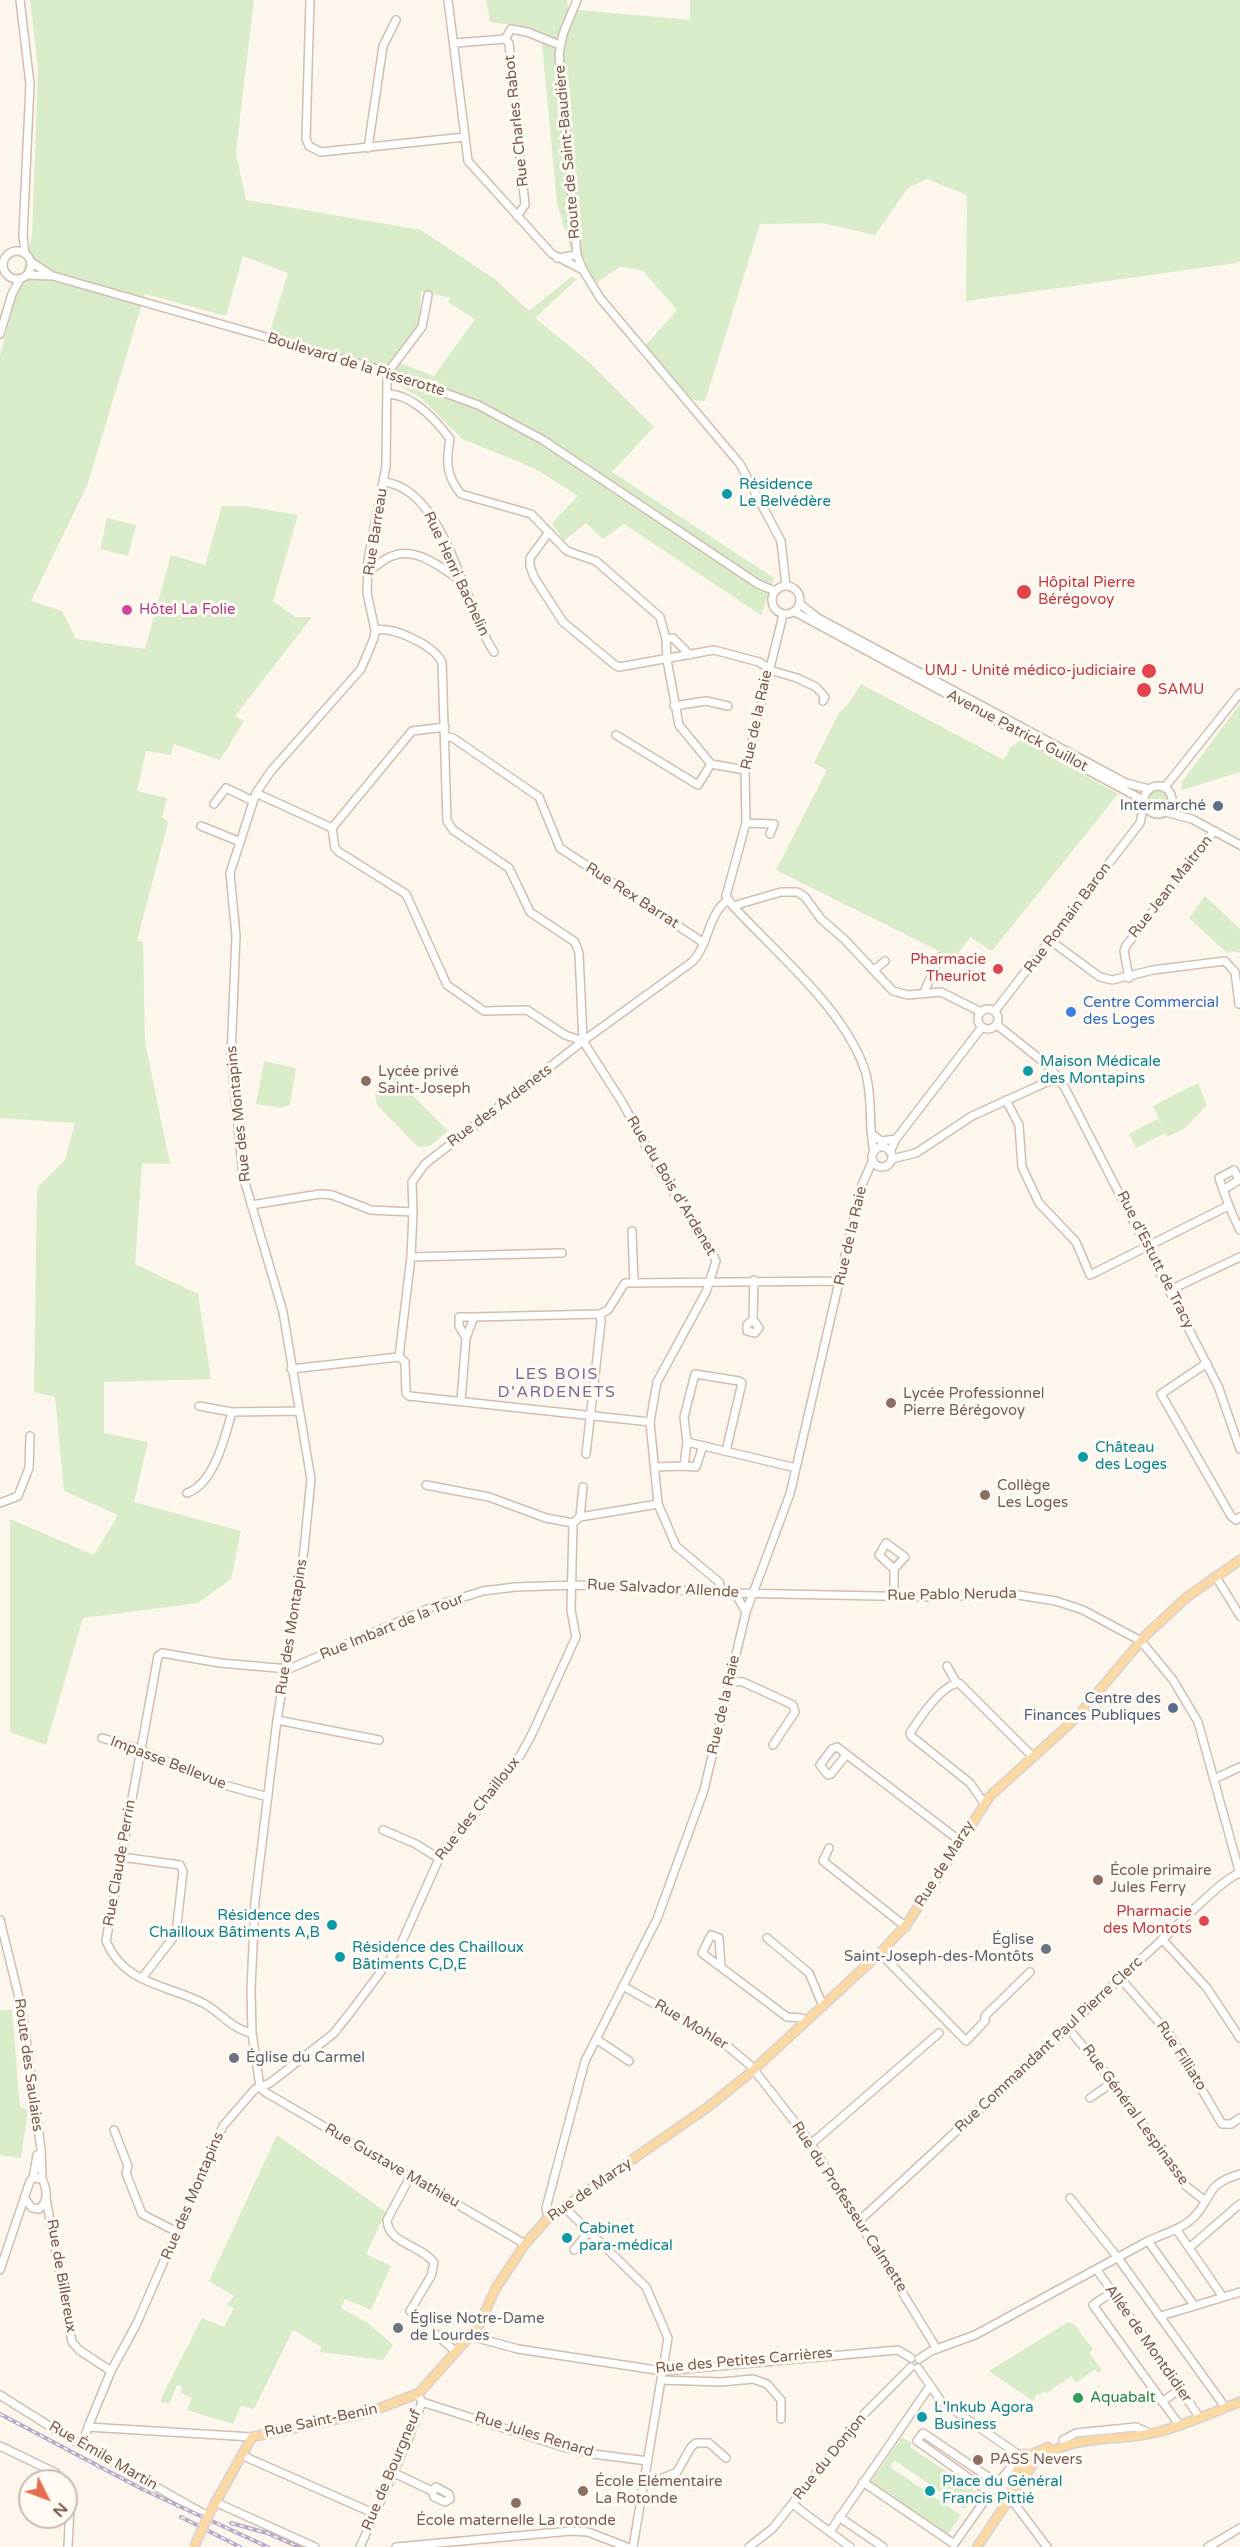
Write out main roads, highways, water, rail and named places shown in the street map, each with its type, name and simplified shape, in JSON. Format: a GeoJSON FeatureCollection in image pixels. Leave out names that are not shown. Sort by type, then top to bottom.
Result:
{"type":"FeatureCollection","features":[{"type":"Feature","properties":{"kind":"main road","name":"Rue de Marzy"},"geometry":{"type":"LineString","coordinates":[[525,2244],[548,2218],[708,2107],[754,2070],[880,1953],[906,1927],[984,1803],[1032,1756],[1075,1719],[1141,1641],[1187,1598],[1240,1560]]}},
{"type":"Feature","properties":{"kind":"main road","name":"Rue Saint-Benin"},"geometry":{"type":"LineString","coordinates":[[194,2547],[215,2502],[252,2437],[368,2413],[420,2398],[478,2327],[496,2288],[525,2244]]}},
{"type":"Feature","properties":{"kind":"main road"},"geometry":{"type":"LineString","coordinates":[[1008,2500],[1020,2459],[1063,2440],[1149,2433],[1180,2426],[1240,2402]]}},
{"type":"Feature","properties":{"kind":"main road"},"geometry":{"type":"LineString","coordinates":[[1020,2459],[1025,2470],[1047,2453],[1082,2440]]}},
{"type":"Feature","properties":{"kind":"main road"},"geometry":{"type":"LineString","coordinates":[[977,2547],[1032,2466],[1032,2459],[1020,2459]]}},
{"type":"Feature","properties":{"kind":"railway"},"geometry":{"type":"LineString","coordinates":[[0,2414],[142,2489],[268,2547]]}},
{"type":"Feature","properties":{"kind":"railway"},"geometry":{"type":"LineString","coordinates":[[181,2517],[240,2547]]}},
{"type":"Feature","properties":{"kind":"railway"},"geometry":{"type":"LineString","coordinates":[[231,2523],[267,2533],[299,2547]]}},
{"type":"Feature","properties":{"kind":"place","name":"Résidence Le Belvédère"},"geometry":{"type":"Point","coordinates":[727,494]}},
{"type":"Feature","properties":{"kind":"place","name":"Hôpital Pierre Bérégovoy"},"geometry":{"type":"Point","coordinates":[1024,592]}},
{"type":"Feature","properties":{"kind":"place","name":"Hôtel La Folie"},"geometry":{"type":"Point","coordinates":[127,610]}},
{"type":"Feature","properties":{"kind":"place","name":"UMJ - Unité médico-judiciaire"},"geometry":{"type":"Point","coordinates":[1149,671]}},
{"type":"Feature","properties":{"kind":"place","name":"SAMU"},"geometry":{"type":"Point","coordinates":[1144,690]}},
{"type":"Feature","properties":{"kind":"place","name":"Intermarché"},"geometry":{"type":"Point","coordinates":[1218,806]}},
{"type":"Feature","properties":{"kind":"place","name":"Pharmacie Theuriot"},"geometry":{"type":"Point","coordinates":[998,969]}},
{"type":"Feature","properties":{"kind":"place","name":"Centre Commercial des Loges"},"geometry":{"type":"Point","coordinates":[1071,1012]}},
{"type":"Feature","properties":{"kind":"place","name":"Maison Médicale des Montapins"},"geometry":{"type":"Point","coordinates":[1028,1071]}},
{"type":"Feature","properties":{"kind":"place","name":"Lycée privé Saint-Joseph"},"geometry":{"type":"Point","coordinates":[366,1081]}},
{"type":"Feature","properties":{"kind":"place","name":"Lycée Professionnel Pierre Bérégovoy"},"geometry":{"type":"Point","coordinates":[891,1403]}},
{"type":"Feature","properties":{"kind":"place","name":"Château des Loges"},"geometry":{"type":"Point","coordinates":[1083,1457]}},
{"type":"Feature","properties":{"kind":"place","name":"Collège Les Loges"},"geometry":{"type":"Point","coordinates":[985,1495]}},
{"type":"Feature","properties":{"kind":"place","name":"Centre des Finances Publiques"},"geometry":{"type":"Point","coordinates":[1173,1708]}},
{"type":"Feature","properties":{"kind":"place","name":"École primaire Jules Ferry"},"geometry":{"type":"Point","coordinates":[1098,1880]}},
{"type":"Feature","properties":{"kind":"place","name":"Pharmacie des Montots"},"geometry":{"type":"Point","coordinates":[1204,1921]}},
{"type":"Feature","properties":{"kind":"place","name":"Résidence des Chailloux Bâtiments A,B"},"geometry":{"type":"Point","coordinates":[332,1925]}},
{"type":"Feature","properties":{"kind":"place","name":"Église Saint-Joseph-des-Montôts"},"geometry":{"type":"Point","coordinates":[1046,1949]}},
{"type":"Feature","properties":{"kind":"place","name":"Résidence des Chailloux Bâtiments C,D,E"},"geometry":{"type":"Point","coordinates":[340,1957]}},
{"type":"Feature","properties":{"kind":"place","name":"Église du Carmel"},"geometry":{"type":"Point","coordinates":[234,2058]}},
{"type":"Feature","properties":{"kind":"place","name":"Cabinet para-médical"},"geometry":{"type":"Point","coordinates":[567,2238]}},
{"type":"Feature","properties":{"kind":"place","name":"Église Notre-Dame de Lourdes"},"geometry":{"type":"Point","coordinates":[398,2328]}},
{"type":"Feature","properties":{"kind":"place","name":"Aquabalt"},"geometry":{"type":"Point","coordinates":[1078,2398]}},
{"type":"Feature","properties":{"kind":"place","name":"L'Inkub Agora Business"},"geometry":{"type":"Point","coordinates":[922,2417]}},
{"type":"Feature","properties":{"kind":"place","name":"PASS Nevers"},"geometry":{"type":"Point","coordinates":[978,2460]}},
{"type":"Feature","properties":{"kind":"place","name":"École Elémentaire La Rotonde"},"geometry":{"type":"Point","coordinates":[583,2491]}},
{"type":"Feature","properties":{"kind":"place","name":"Place du Général Francis Pittié"},"geometry":{"type":"Point","coordinates":[930,2491]}},
{"type":"Feature","properties":{"kind":"place","name":"École maternelle La rotonde"},"geometry":{"type":"Point","coordinates":[516,2503]}},
{"type":"Feature","properties":{"kind":"district","name":"LES BOIS D'ARDENETS"},"geometry":{"type":"Point","coordinates":[557,1384]}}]}
